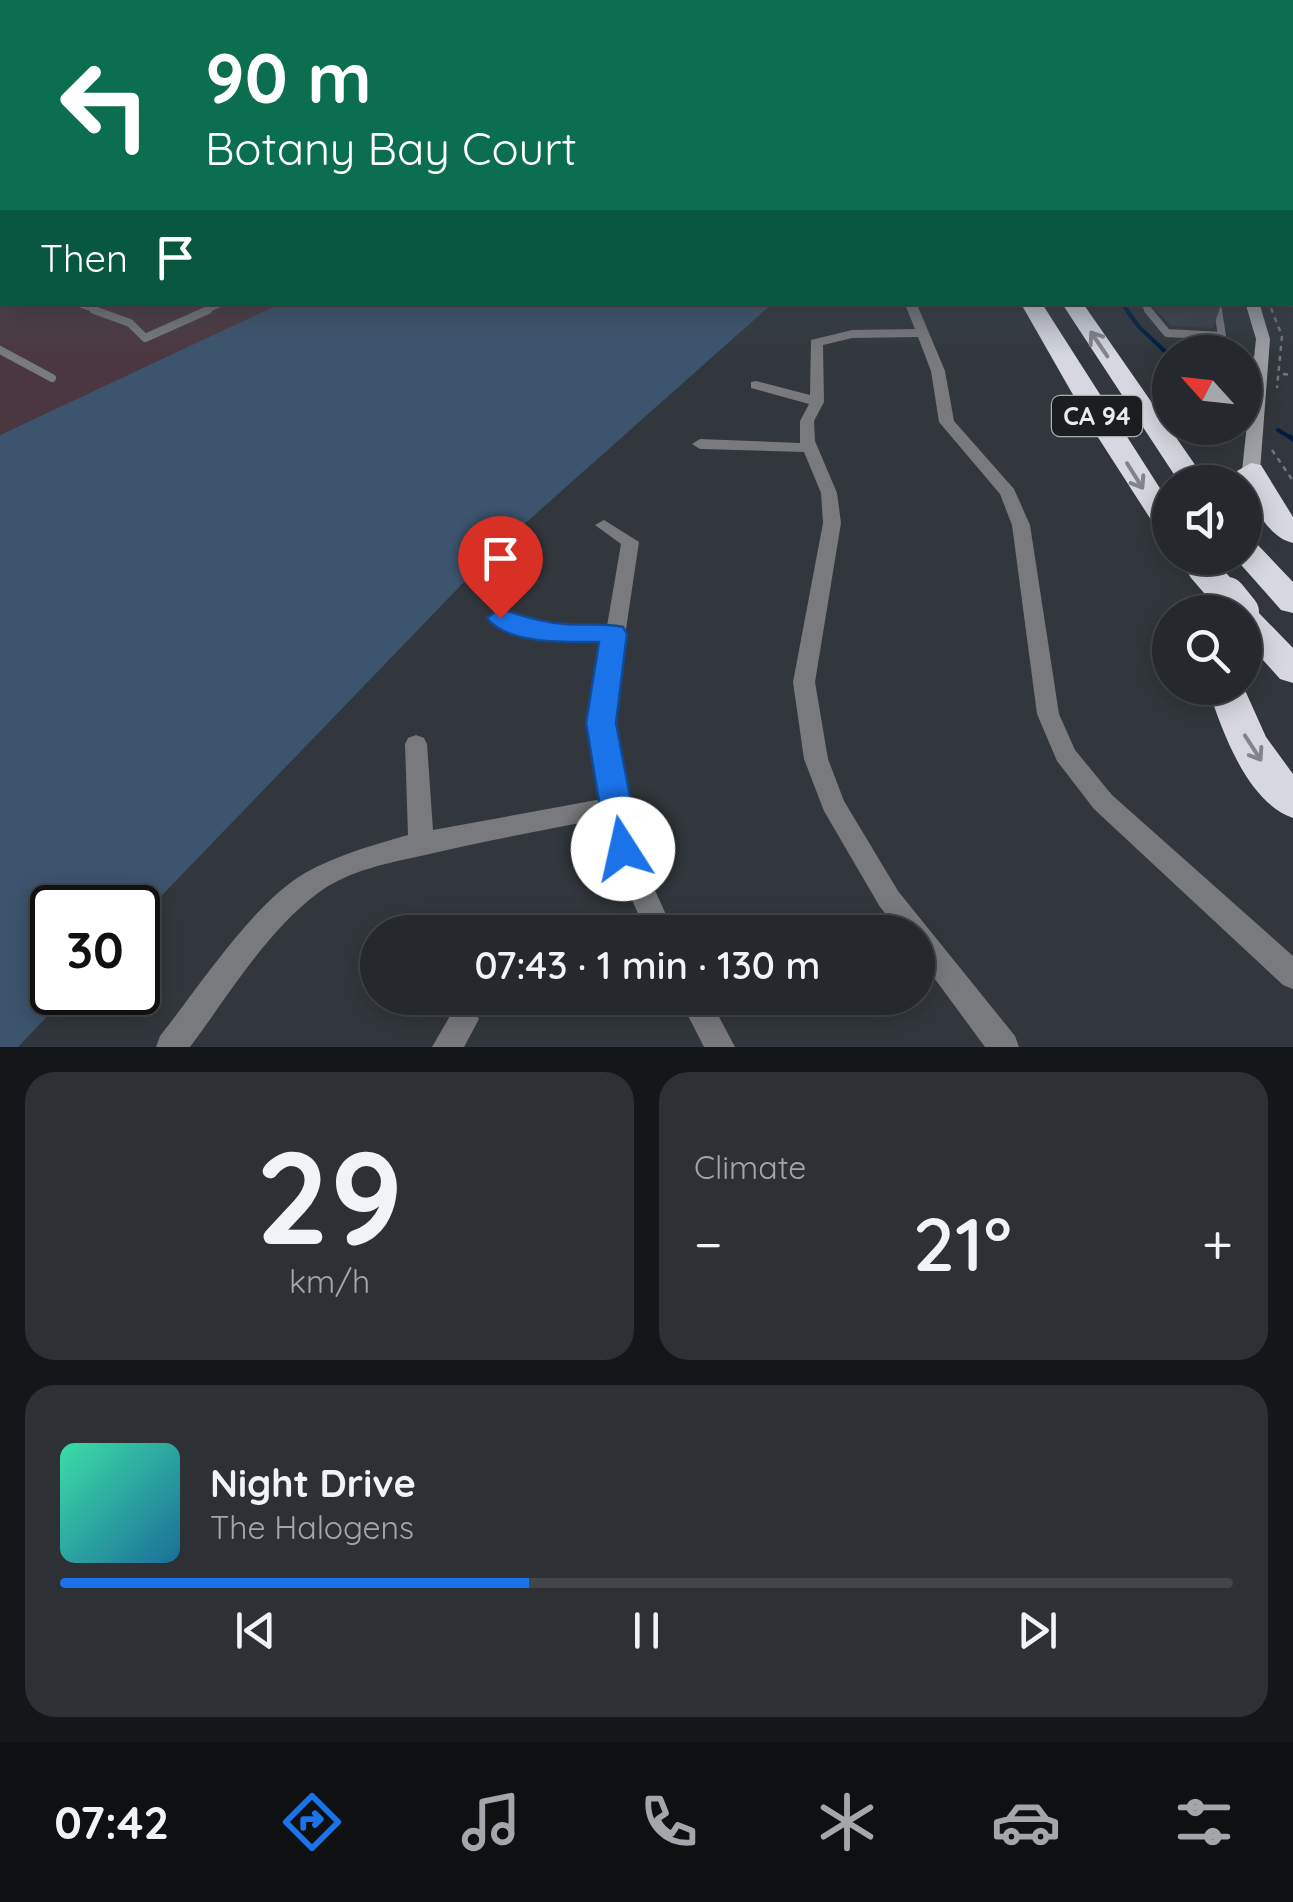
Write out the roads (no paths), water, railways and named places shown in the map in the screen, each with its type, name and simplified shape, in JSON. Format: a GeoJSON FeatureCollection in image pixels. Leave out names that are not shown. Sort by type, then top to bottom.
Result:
{"type":"FeatureCollection","features":[{"type":"Feature","properties":{"kind":"highway","name":"CA 94"},"geometry":{"type":"LineString","coordinates":[[1032,305],[1152,499]]}},
{"type":"Feature","properties":{"kind":"highway","name":"CA 94"},"geometry":{"type":"LineString","coordinates":[[1073,305],[1181,465]]}},
{"type":"Feature","properties":{"kind":"highway"},"geometry":{"type":"LineString","coordinates":[[1262,492],[1272,512],[1293,534]]}},
{"type":"Feature","properties":{"kind":"highway"},"geometry":{"type":"LineString","coordinates":[[1262,569],[1282,592]]}},
{"type":"Feature","properties":{"kind":"highway"},"geometry":{"type":"LineString","coordinates":[[1209,575],[1225,595]]}},
{"type":"Feature","properties":{"kind":"highway"},"geometry":{"type":"LineString","coordinates":[[1262,638],[1293,670]]}},
{"type":"Feature","properties":{"kind":"highway"},"geometry":{"type":"LineString","coordinates":[[1232,705],[1238,724],[1280,788],[1293,800]]}},
{"type":"Feature","properties":{"kind":"main road"},"geometry":{"type":"LineString","coordinates":[[1253,305],[1262,340]]}},
{"type":"Feature","properties":{"kind":"street"},"geometry":{"type":"LineString","coordinates":[[911,305],[938,371],[947,422],[1008,493],[1021,526],[1048,714],[1065,755],[1104,802],[1293,975]]}},
{"type":"Feature","properties":{"kind":"street"},"geometry":{"type":"LineString","coordinates":[[902,915],[834,804],[816,759],[804,682],[832,523],[829,494],[807,442],[807,421],[817,402],[816,343],[852,334],[920,333]]}},
{"type":"Feature","properties":{"kind":"street"},"geometry":{"type":"LineString","coordinates":[[756,385],[817,402]]}},
{"type":"Feature","properties":{"kind":"street"},"geometry":{"type":"LineString","coordinates":[[700,444],[812,448]]}},
{"type":"Feature","properties":{"kind":"street"},"geometry":{"type":"LineString","coordinates":[[604,525],[630,542],[601,723],[623,849],[652,915]]}},
{"type":"Feature","properties":{"kind":"street"},"geometry":{"type":"LineString","coordinates":[[500,618],[522,627],[614,634]]}},
{"type":"Feature","properties":{"kind":"street"},"geometry":{"type":"LineString","coordinates":[[416,744],[421,845]]}},
{"type":"Feature","properties":{"kind":"street"},"geometry":{"type":"LineString","coordinates":[[171,1047],[285,906],[340,867],[421,845],[616,806]]}},
{"type":"Feature","properties":{"kind":"street"},"geometry":{"type":"LineString","coordinates":[[935,958],[1004,1047]]}},
{"type":"Feature","properties":{"kind":"street"},"geometry":{"type":"LineString","coordinates":[[703,1015],[720,1047]]}},
{"type":"Feature","properties":{"kind":"street"},"geometry":{"type":"LineString","coordinates":[[446,1047],[464,1019]]}},
{"type":"Feature","properties":{"kind":"lane"},"geometry":{"type":"LineString","coordinates":[[80,305],[130,323],[145,338],[219,305]]}},
{"type":"Feature","properties":{"kind":"lane"},"geometry":{"type":"LineString","coordinates":[[1143,305],[1166,333],[1180,335]]}},
{"type":"Feature","properties":{"kind":"lane"},"geometry":{"type":"LineString","coordinates":[[1215,305],[1222,335]]}},
{"type":"Feature","properties":{"kind":"lane"},"geometry":{"type":"LineString","coordinates":[[0,350],[52,378]]}},
{"type":"Feature","properties":{"kind":"waterway"},"geometry":{"type":"LineString","coordinates":[[1123,305],[1152,339]]}},
{"type":"Feature","properties":{"kind":"waterway"},"geometry":{"type":"LineString","coordinates":[[1278,430],[1293,439],[1290,437]]}}]}
